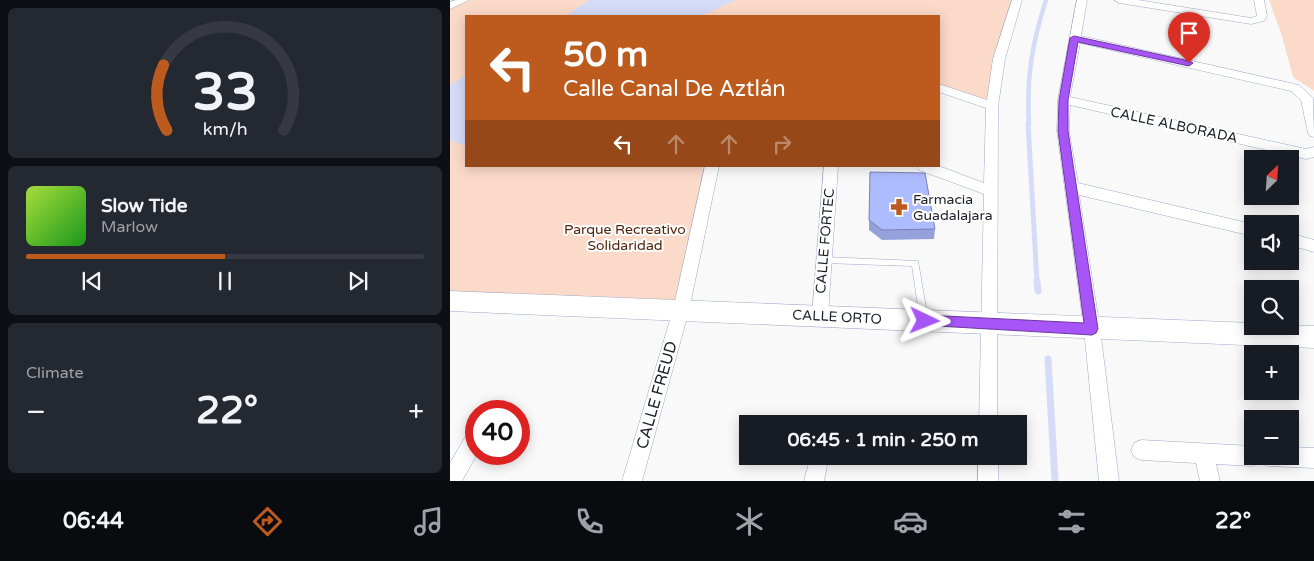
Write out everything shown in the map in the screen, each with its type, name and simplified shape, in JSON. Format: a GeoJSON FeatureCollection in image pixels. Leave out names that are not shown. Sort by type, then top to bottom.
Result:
{"type":"FeatureCollection","features":[{"type":"Feature","properties":{"kind":"street"},"geometry":{"type":"LineString","coordinates":[[450,6],[464,0]]}},
{"type":"Feature","properties":{"kind":"street"},"geometry":{"type":"LineString","coordinates":[[988,415],[992,106],[999,59],[1018,0]]}},
{"type":"Feature","properties":{"kind":"street"},"geometry":{"type":"LineString","coordinates":[[1082,0],[1064,100],[1063,131],[1092,329],[1110,481]]}},
{"type":"Feature","properties":{"kind":"street"},"geometry":{"type":"LineString","coordinates":[[1119,0],[1251,21],[1260,19],[1262,16],[1258,0]]}},
{"type":"Feature","properties":{"kind":"street"},"geometry":{"type":"LineString","coordinates":[[1074,38],[1295,88],[1307,98],[1314,133]]}},
{"type":"Feature","properties":{"kind":"street"},"geometry":{"type":"LineString","coordinates":[[940,88],[992,106]]}},
{"type":"Feature","properties":{"kind":"street","name":"CALLE ALBORADA"},"geometry":{"type":"LineString","coordinates":[[1064,100],[1306,154],[1314,152]]}},
{"type":"Feature","properties":{"kind":"street","name":"CALLE FREUD"},"geometry":{"type":"LineString","coordinates":[[632,481],[681,310],[712,167]]}},
{"type":"Feature","properties":{"kind":"street","name":"CALLE FORTEC"},"geometry":{"type":"LineString","coordinates":[[820,316],[832,167]]}},
{"type":"Feature","properties":{"kind":"street"},"geometry":{"type":"LineString","coordinates":[[927,167],[991,191]]}},
{"type":"Feature","properties":{"kind":"street"},"geometry":{"type":"LineString","coordinates":[[1070,188],[1244,228]]}},
{"type":"Feature","properties":{"kind":"street"},"geometry":{"type":"LineString","coordinates":[[1299,242],[1314,246]]}},
{"type":"Feature","properties":{"kind":"street","name":"CALLE ORTO"},"geometry":{"type":"LineString","coordinates":[[450,301],[1314,337]]}},
{"type":"Feature","properties":{"kind":"street"},"geometry":{"type":"LineString","coordinates":[[1141,450],[1244,456]]}},
{"type":"Feature","properties":{"kind":"street"},"geometry":{"type":"LineString","coordinates":[[1203,453],[1210,481]]}},
{"type":"Feature","properties":{"kind":"street"},"geometry":{"type":"LineString","coordinates":[[451,481],[465,457]]}},
{"type":"Feature","properties":{"kind":"street"},"geometry":{"type":"LineString","coordinates":[[1299,457],[1314,458]]}},
{"type":"Feature","properties":{"kind":"street"},"geometry":{"type":"LineString","coordinates":[[988,465],[988,481]]}},
{"type":"Feature","properties":{"kind":"lane"},"geometry":{"type":"LineString","coordinates":[[824,260],[915,263],[925,321]]}},
{"type":"Feature","properties":{"kind":"green space","name":"Parque Recreativo Solidaridad"},"geometry":{"type":"Polygon","coordinates":[[[464,0],[1017,0],[992,106],[940,88],[940,15],[465,15],[465,167],[712,167],[681,310],[450,300],[450,6],[464,0]]]}},
{"type":"Feature","properties":{"kind":"green space"},"geometry":{"type":"Polygon","coordinates":[[[1269,0],[1314,0],[1314,91],[1293,77],[1282,36],[1269,0]]]}},
{"type":"Feature","properties":{"kind":"water"},"geometry":{"type":"Polygon","coordinates":[[[589,0],[736,0],[703,15],[566,15],[589,0]]]}},
{"type":"Feature","properties":{"kind":"water"},"geometry":{"type":"Polygon","coordinates":[[[465,76],[465,146],[450,140],[450,85],[465,76]]]}},
{"type":"Feature","properties":{"kind":"building","name":"Farmacia Guadalajara"},"geometry":{"type":"Polygon","coordinates":[[[870,172],[925,173],[935,229],[882,230],[869,220],[870,172]]]}},
{"type":"Feature","properties":{"kind":"waterway"},"geometry":{"type":"LineString","coordinates":[[1029,124],[1028,92],[1031,61],[1046,0]]}},
{"type":"Feature","properties":{"kind":"waterway"},"geometry":{"type":"LineString","coordinates":[[1028,123],[1037,282]]}},
{"type":"Feature","properties":{"kind":"waterway"},"geometry":{"type":"LineString","coordinates":[[1037,281],[1038,291]]}},
{"type":"Feature","properties":{"kind":"waterway"},"geometry":{"type":"LineString","coordinates":[[1048,359],[1055,481]]}},
{"type":"Feature","properties":{"kind":"place","name":"Farmacia Guadalajara"},"geometry":{"type":"Point","coordinates":[899,207]}},
{"type":"Feature","properties":{"kind":"route"},"geometry":{"type":"LineString","coordinates":[[925,321],[1092,329],[1063,131],[1064,100],[1074,38],[1189,63]]}}]}
